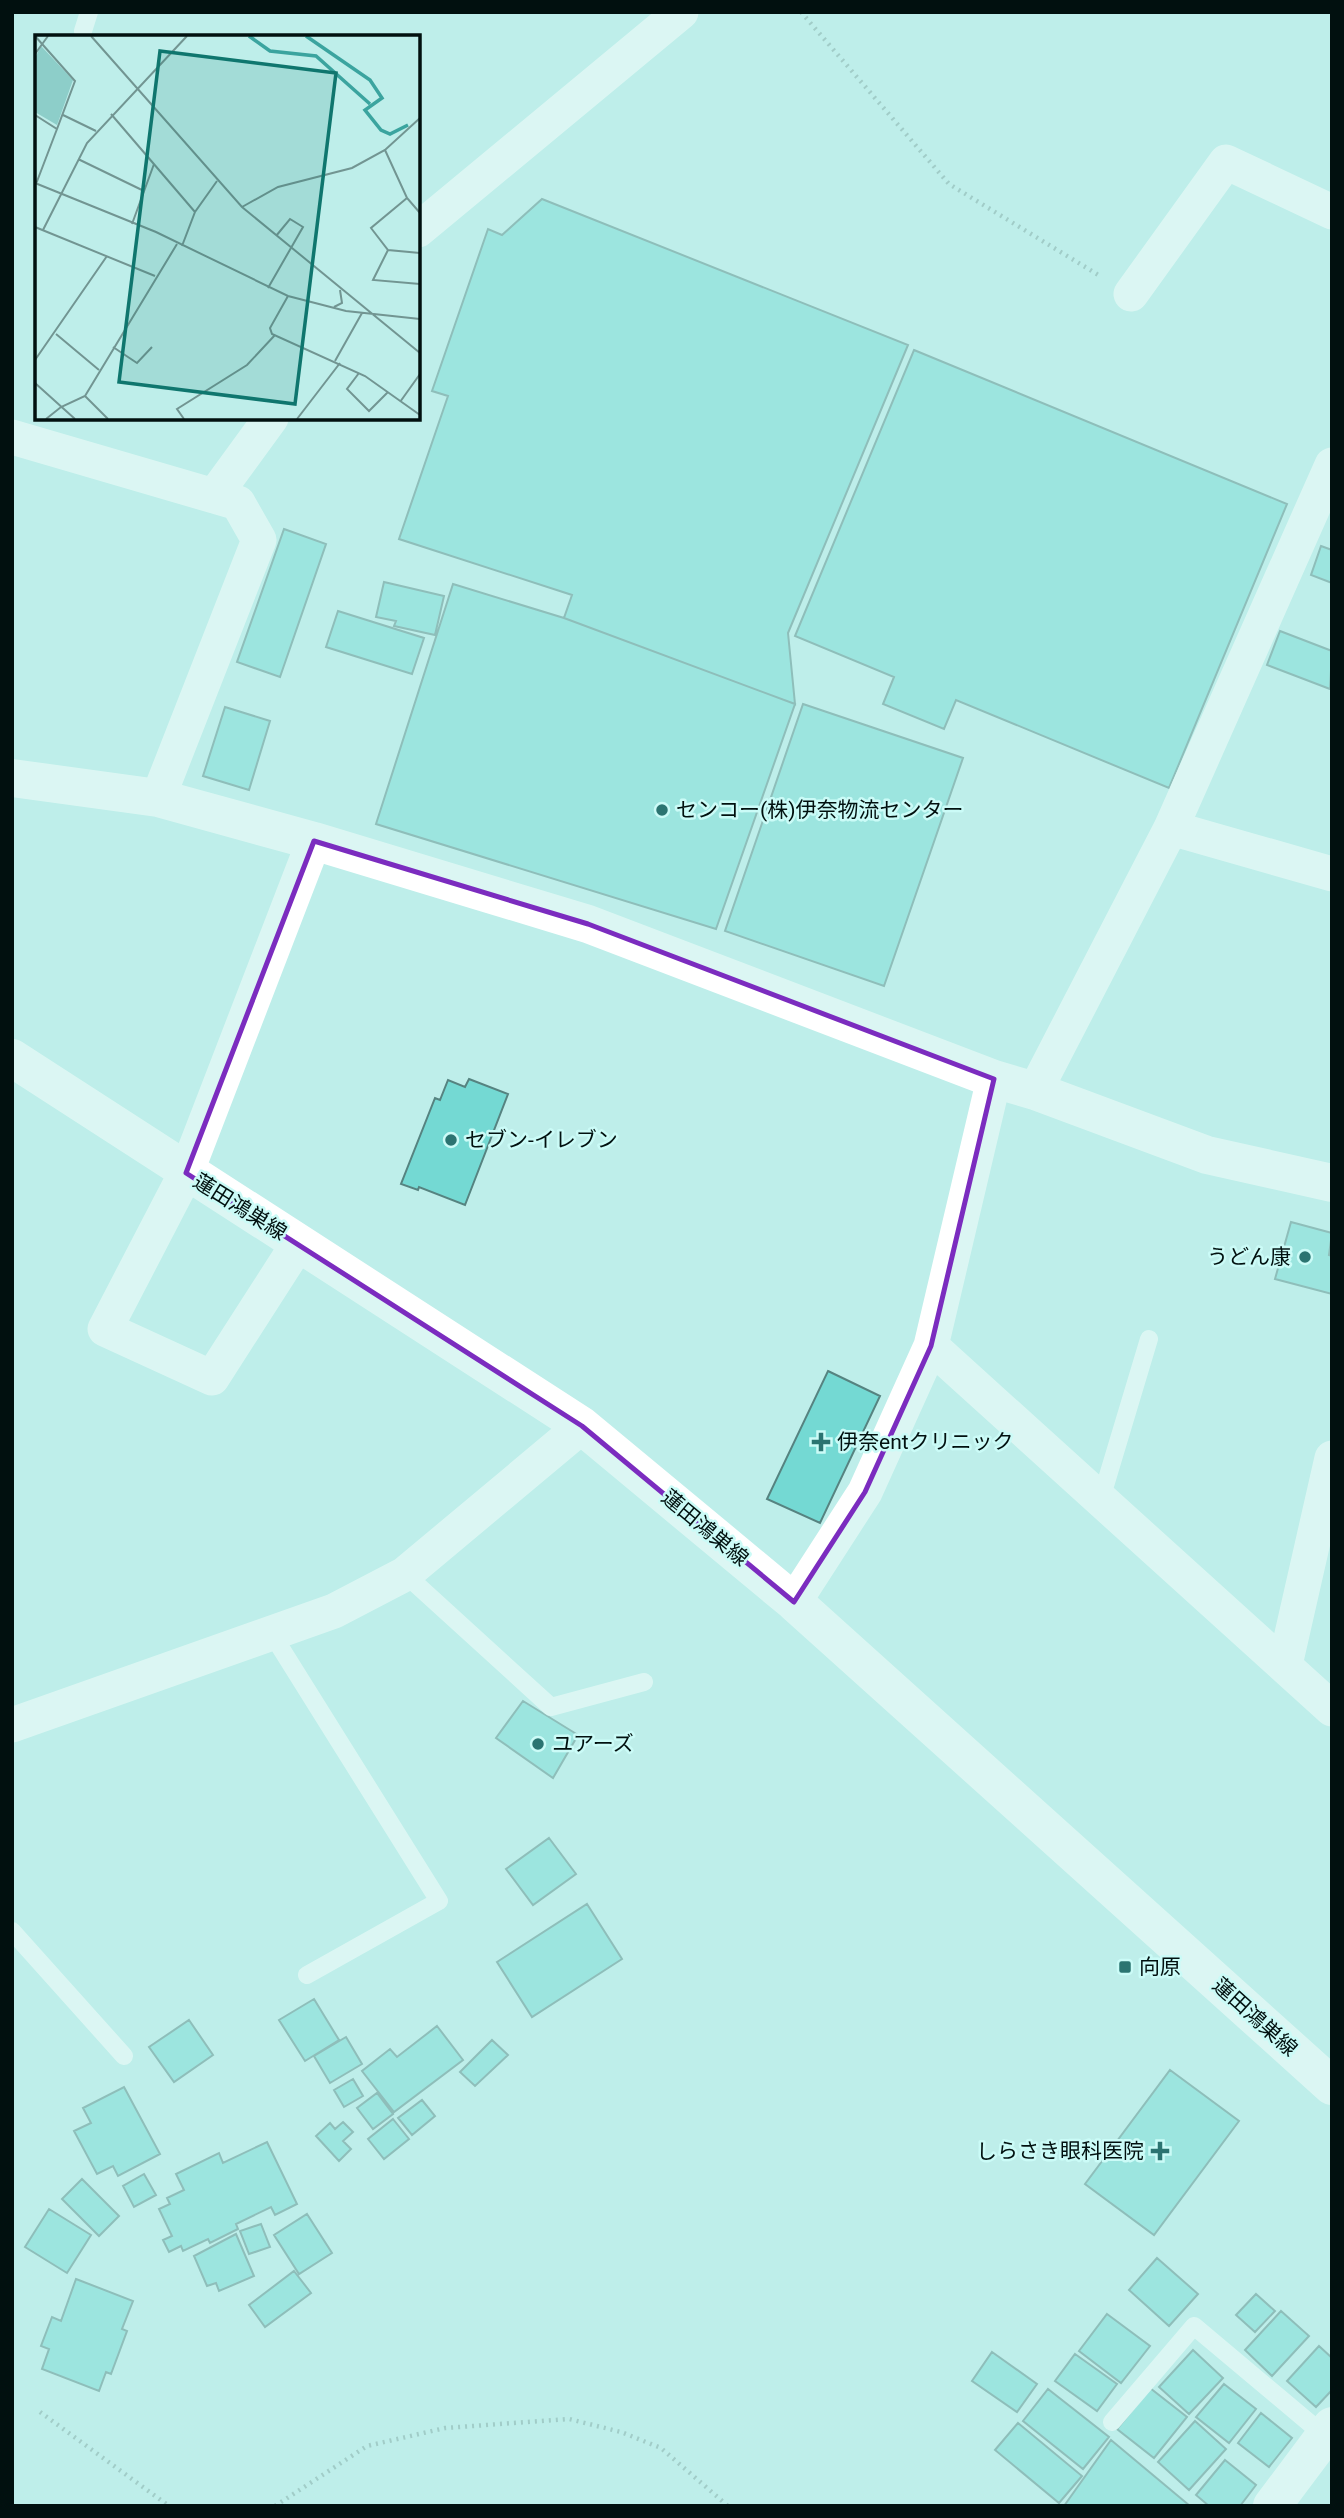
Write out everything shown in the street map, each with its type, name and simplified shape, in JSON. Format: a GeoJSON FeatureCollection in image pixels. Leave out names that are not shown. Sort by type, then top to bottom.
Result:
{"type":"FeatureCollection","features":[{"type":"Feature","properties":{"kind":"main road"},"geometry":{"type":"LineString","coordinates":[[12,778],[158,799],[313,841],[588,924],[994,1079],[1035,1091],[1207,1155],[1332,1183]]}},
{"type":"Feature","properties":{"kind":"main road","name":"蓮田鴻巣線"},"geometry":{"type":"LineString","coordinates":[[12,1058],[186,1173],[582,1426],[794,1602],[1332,2086]]}},
{"type":"Feature","properties":{"kind":"main road"},"geometry":{"type":"LineString","coordinates":[[1272,2506],[1328,2431]]}},
{"type":"Feature","properties":{"kind":"street"},"geometry":{"type":"LineString","coordinates":[[420,228],[681,12]]}},
{"type":"Feature","properties":{"kind":"street"},"geometry":{"type":"LineString","coordinates":[[1131,294],[1226,162],[1332,212]]}},
{"type":"Feature","properties":{"kind":"street"},"geometry":{"type":"LineString","coordinates":[[214,496],[270,420]]}},
{"type":"Feature","properties":{"kind":"street"},"geometry":{"type":"LineString","coordinates":[[12,438],[238,503],[259,540],[158,799]]}},
{"type":"Feature","properties":{"kind":"street"},"geometry":{"type":"LineString","coordinates":[[1035,1091],[1171,828],[1332,465]]}},
{"type":"Feature","properties":{"kind":"street"},"geometry":{"type":"LineString","coordinates":[[1171,828],[1332,874]]}},
{"type":"Feature","properties":{"kind":"street"},"geometry":{"type":"LineString","coordinates":[[298,1244],[212,1378],[105,1329],[186,1173],[313,841]]}},
{"type":"Feature","properties":{"kind":"street"},"geometry":{"type":"LineString","coordinates":[[794,1602],[865,1492],[931,1346],[994,1079]]}},
{"type":"Feature","properties":{"kind":"street"},"geometry":{"type":"LineString","coordinates":[[931,1346],[1332,1709]]}},
{"type":"Feature","properties":{"kind":"street"},"geometry":{"type":"LineString","coordinates":[[12,1726],[334,1611],[405,1574],[582,1426]]}},
{"type":"Feature","properties":{"kind":"street"},"geometry":{"type":"LineString","coordinates":[[1285,1665],[1332,1458]]}},
{"type":"Feature","properties":{"kind":"lane"},"geometry":{"type":"LineString","coordinates":[[83,31],[89,12]]}},
{"type":"Feature","properties":{"kind":"lane"},"geometry":{"type":"LineString","coordinates":[[1101,1499],[1149,1339]]}},
{"type":"Feature","properties":{"kind":"lane"},"geometry":{"type":"LineString","coordinates":[[405,1574],[551,1707],[644,1682]]}},
{"type":"Feature","properties":{"kind":"lane"},"geometry":{"type":"LineString","coordinates":[[272,1634],[439,1901],[307,1975]]}},
{"type":"Feature","properties":{"kind":"lane"},"geometry":{"type":"LineString","coordinates":[[12,1931],[124,2056]]}},
{"type":"Feature","properties":{"kind":"lane"},"geometry":{"type":"LineString","coordinates":[[1112,2422],[1194,2326],[1328,2431]]}},
{"type":"Feature","properties":{"kind":"path"},"geometry":{"type":"LineString","coordinates":[[801,12],[949,184],[1131,294]]}},
{"type":"Feature","properties":{"kind":"path"},"geometry":{"type":"LineString","coordinates":[[40,2412],[169,2506]]}},
{"type":"Feature","properties":{"kind":"path"},"geometry":{"type":"LineString","coordinates":[[275,2506],[367,2446],[446,2428],[569,2419],[621,2432],[661,2448],[728,2506]]}},
{"type":"Feature","properties":{"kind":"highlighted area"},"geometry":{"type":"Polygon","coordinates":[[[314,841],[588,924],[994,1079],[931,1346],[865,1492],[794,1602],[582,1426],[186,1173],[314,841]]]}},
{"type":"Feature","properties":{"kind":"building"},"geometry":{"type":"Polygon","coordinates":[[[542,199],[908,345],[788,633],[795,704],[564,618],[572,595],[399,539],[448,396],[432,391],[488,229],[502,235],[542,199]]]}},
{"type":"Feature","properties":{"kind":"building"},"geometry":{"type":"Polygon","coordinates":[[[914,350],[1287,504],[1169,788],[956,700],[944,729],[883,704],[894,677],[795,636],[914,350]]]}},
{"type":"Feature","properties":{"kind":"building"},"geometry":{"type":"Polygon","coordinates":[[[284,529],[326,544],[280,677],[237,662],[284,529]]]}},
{"type":"Feature","properties":{"kind":"building"},"geometry":{"type":"Polygon","coordinates":[[[1321,546],[1332,550],[1332,583],[1311,575],[1321,546]]]}},
{"type":"Feature","properties":{"kind":"building"},"geometry":{"type":"Polygon","coordinates":[[[384,582],[444,596],[435,635],[394,626],[396,621],[376,617],[384,582]]]}},
{"type":"Feature","properties":{"kind":"building"},"geometry":{"type":"Polygon","coordinates":[[[453,584],[564,618],[795,704],[716,929],[376,824],[453,584]]]}},
{"type":"Feature","properties":{"kind":"building"},"geometry":{"type":"Polygon","coordinates":[[[338,611],[424,638],[412,674],[326,647],[338,611]]]}},
{"type":"Feature","properties":{"kind":"building"},"geometry":{"type":"Polygon","coordinates":[[[1280,631],[1332,651],[1330,689],[1267,665],[1280,631]]]}},
{"type":"Feature","properties":{"kind":"building"},"geometry":{"type":"Polygon","coordinates":[[[803,704],[963,758],[884,986],[725,931],[803,704]]]}},
{"type":"Feature","properties":{"kind":"building"},"geometry":{"type":"Polygon","coordinates":[[[225,707],[270,721],[249,790],[203,776],[225,707]]]}},
{"type":"Feature","properties":{"kind":"building"},"geometry":{"type":"Polygon","coordinates":[[[469,1079],[508,1094],[465,1205],[419,1187],[418,1190],[401,1184],[435,1098],[440,1100],[448,1080],[465,1087],[469,1079]]]}},
{"type":"Feature","properties":{"kind":"building"},"geometry":{"type":"Polygon","coordinates":[[[1291,1222],[1332,1233],[1329,1255],[1332,1256],[1332,1294],[1275,1279],[1291,1222]]]}},
{"type":"Feature","properties":{"kind":"building"},"geometry":{"type":"Polygon","coordinates":[[[828,1371],[880,1396],[820,1523],[767,1499],[828,1371]]]}},
{"type":"Feature","properties":{"kind":"building"},"geometry":{"type":"Polygon","coordinates":[[[523,1701],[578,1735],[553,1778],[496,1738],[523,1701]]]}},
{"type":"Feature","properties":{"kind":"building"},"geometry":{"type":"Polygon","coordinates":[[[549,1838],[576,1874],[533,1905],[506,1869],[549,1838]]]}},
{"type":"Feature","properties":{"kind":"building"},"geometry":{"type":"Polygon","coordinates":[[[587,1904],[622,1959],[532,2017],[497,1962],[587,1904]]]}},
{"type":"Feature","properties":{"kind":"building"},"geometry":{"type":"Polygon","coordinates":[[[314,1999],[339,2040],[305,2061],[279,2020],[314,1999]]]}},
{"type":"Feature","properties":{"kind":"building"},"geometry":{"type":"Polygon","coordinates":[[[189,2020],[213,2055],[174,2082],[149,2047],[189,2020]]]}},
{"type":"Feature","properties":{"kind":"building"},"geometry":{"type":"Polygon","coordinates":[[[437,2026],[463,2060],[394,2112],[362,2071],[390,2049],[397,2057],[437,2026]]]}},
{"type":"Feature","properties":{"kind":"building"},"geometry":{"type":"Polygon","coordinates":[[[346,2037],[362,2064],[330,2083],[314,2056],[346,2037]]]}},
{"type":"Feature","properties":{"kind":"building"},"geometry":{"type":"Polygon","coordinates":[[[492,2040],[508,2055],[475,2086],[460,2072],[492,2040]]]}},
{"type":"Feature","properties":{"kind":"building"},"geometry":{"type":"Polygon","coordinates":[[[1170,2070],[1239,2121],[1154,2235],[1085,2184],[1170,2070]]]}},
{"type":"Feature","properties":{"kind":"building"},"geometry":{"type":"Polygon","coordinates":[[[353,2079],[363,2096],[344,2107],[334,2090],[353,2079]]]}},
{"type":"Feature","properties":{"kind":"building"},"geometry":{"type":"Polygon","coordinates":[[[124,2087],[160,2154],[118,2176],[113,2166],[97,2174],[74,2131],[91,2123],[83,2108],[124,2087]]]}},
{"type":"Feature","properties":{"kind":"building"},"geometry":{"type":"Polygon","coordinates":[[[377,2093],[393,2114],[373,2129],[357,2108],[377,2093]]]}},
{"type":"Feature","properties":{"kind":"building"},"geometry":{"type":"Polygon","coordinates":[[[422,2100],[435,2116],[412,2135],[398,2118],[422,2100]]]}},
{"type":"Feature","properties":{"kind":"building"},"geometry":{"type":"Polygon","coordinates":[[[393,2119],[409,2139],[384,2159],[368,2139],[393,2119]]]}},
{"type":"Feature","properties":{"kind":"building"},"geometry":{"type":"Polygon","coordinates":[[[343,2122],[353,2132],[343,2141],[351,2149],[339,2161],[316,2136],[330,2123],[335,2129],[343,2122]]]}},
{"type":"Feature","properties":{"kind":"building"},"geometry":{"type":"Polygon","coordinates":[[[267,2142],[297,2204],[275,2215],[271,2207],[236,2224],[238,2229],[210,2243],[208,2239],[183,2251],[181,2246],[169,2252],[163,2240],[172,2236],[159,2209],[170,2204],[167,2198],[184,2190],[176,2174],[219,2153],[223,2163],[267,2142]]]}},
{"type":"Feature","properties":{"kind":"building"},"geometry":{"type":"Polygon","coordinates":[[[144,2174],[156,2195],[134,2207],[123,2186],[144,2174]]]}},
{"type":"Feature","properties":{"kind":"building"},"geometry":{"type":"Polygon","coordinates":[[[82,2179],[119,2216],[99,2236],[62,2199],[82,2179]]]}},
{"type":"Feature","properties":{"kind":"building"},"geometry":{"type":"Polygon","coordinates":[[[49,2209],[91,2235],[67,2273],[25,2247],[49,2209]]]}},
{"type":"Feature","properties":{"kind":"building"},"geometry":{"type":"Polygon","coordinates":[[[307,2214],[332,2253],[299,2274],[274,2235],[307,2214]]]}},
{"type":"Feature","properties":{"kind":"building"},"geometry":{"type":"Polygon","coordinates":[[[261,2224],[270,2247],[249,2254],[240,2231],[261,2224]]]}},
{"type":"Feature","properties":{"kind":"building"},"geometry":{"type":"Polygon","coordinates":[[[236,2234],[254,2276],[219,2291],[216,2283],[207,2286],[194,2256],[236,2234]]]}},
{"type":"Feature","properties":{"kind":"building"},"geometry":{"type":"Polygon","coordinates":[[[1157,2258],[1198,2294],[1169,2326],[1129,2290],[1157,2258]]]}},
{"type":"Feature","properties":{"kind":"building"},"geometry":{"type":"Polygon","coordinates":[[[294,2271],[311,2293],[265,2327],[249,2305],[294,2271]]]}},
{"type":"Feature","properties":{"kind":"building"},"geometry":{"type":"Polygon","coordinates":[[[76,2279],[133,2301],[122,2329],[127,2331],[111,2374],[106,2372],[99,2391],[42,2369],[49,2349],[41,2346],[52,2317],[61,2321],[76,2279]]]}},
{"type":"Feature","properties":{"kind":"building"},"geometry":{"type":"Polygon","coordinates":[[[1256,2294],[1275,2311],[1255,2332],[1236,2315],[1256,2294]]]}},
{"type":"Feature","properties":{"kind":"building"},"geometry":{"type":"Polygon","coordinates":[[[1281,2311],[1309,2336],[1272,2376],[1245,2350],[1281,2311]]]}},
{"type":"Feature","properties":{"kind":"building"},"geometry":{"type":"Polygon","coordinates":[[[1107,2314],[1150,2346],[1121,2383],[1079,2351],[1107,2314]]]}},
{"type":"Feature","properties":{"kind":"building"},"geometry":{"type":"Polygon","coordinates":[[[1319,2346],[1332,2358],[1332,2390],[1316,2407],[1287,2381],[1319,2346]]]}},
{"type":"Feature","properties":{"kind":"building"},"geometry":{"type":"Polygon","coordinates":[[[1193,2350],[1223,2378],[1189,2414],[1159,2387],[1193,2350]]]}},
{"type":"Feature","properties":{"kind":"building"},"geometry":{"type":"Polygon","coordinates":[[[992,2352],[1037,2384],[1017,2412],[972,2381],[992,2352]]]}},
{"type":"Feature","properties":{"kind":"building"},"geometry":{"type":"Polygon","coordinates":[[[1075,2354],[1117,2384],[1097,2411],[1055,2381],[1075,2354]]]}},
{"type":"Feature","properties":{"kind":"building"},"geometry":{"type":"Polygon","coordinates":[[[1224,2384],[1256,2409],[1229,2443],[1196,2417],[1224,2384]]]}},
{"type":"Feature","properties":{"kind":"building"},"geometry":{"type":"Polygon","coordinates":[[[1150,2388],[1187,2417],[1154,2458],[1117,2429],[1150,2388]]]}},
{"type":"Feature","properties":{"kind":"building"},"geometry":{"type":"Polygon","coordinates":[[[1048,2389],[1109,2437],[1083,2469],[1023,2421],[1048,2389]]]}},
{"type":"Feature","properties":{"kind":"building"},"geometry":{"type":"Polygon","coordinates":[[[1261,2413],[1292,2438],[1269,2467],[1238,2443],[1261,2413]]]}},
{"type":"Feature","properties":{"kind":"building"},"geometry":{"type":"Polygon","coordinates":[[[1195,2421],[1226,2449],[1189,2490],[1158,2462],[1195,2421]]]}},
{"type":"Feature","properties":{"kind":"building"},"geometry":{"type":"Polygon","coordinates":[[[1018,2423],[1082,2476],[1059,2503],[995,2450],[1018,2423]]]}},
{"type":"Feature","properties":{"kind":"building"},"geometry":{"type":"Polygon","coordinates":[[[1111,2440],[1190,2506],[1064,2506],[1111,2440]]]}},
{"type":"Feature","properties":{"kind":"building"},"geometry":{"type":"Polygon","coordinates":[[[1225,2460],[1256,2485],[1240,2506],[1209,2506],[1196,2495],[1225,2460]]]}},
{"type":"Feature","properties":{"kind":"place","name":"センコー(株)伊奈物流センター"},"geometry":{"type":"Point","coordinates":[662,810]}},
{"type":"Feature","properties":{"kind":"place","name":"セブン-イレブン"},"geometry":{"type":"Point","coordinates":[451,1140]}},
{"type":"Feature","properties":{"kind":"place","name":"うどん康"},"geometry":{"type":"Point","coordinates":[1305,1257]}},
{"type":"Feature","properties":{"kind":"place","name":"伊奈entクリニック"},"geometry":{"type":"Point","coordinates":[821,1442]}},
{"type":"Feature","properties":{"kind":"place","name":"ユアーズ"},"geometry":{"type":"Point","coordinates":[538,1744]}},
{"type":"Feature","properties":{"kind":"place","name":"向原"},"geometry":{"type":"Point","coordinates":[1125,1967]}},
{"type":"Feature","properties":{"kind":"place","name":"しらさき眼科医院"},"geometry":{"type":"Point","coordinates":[1160,2151]}}]}
